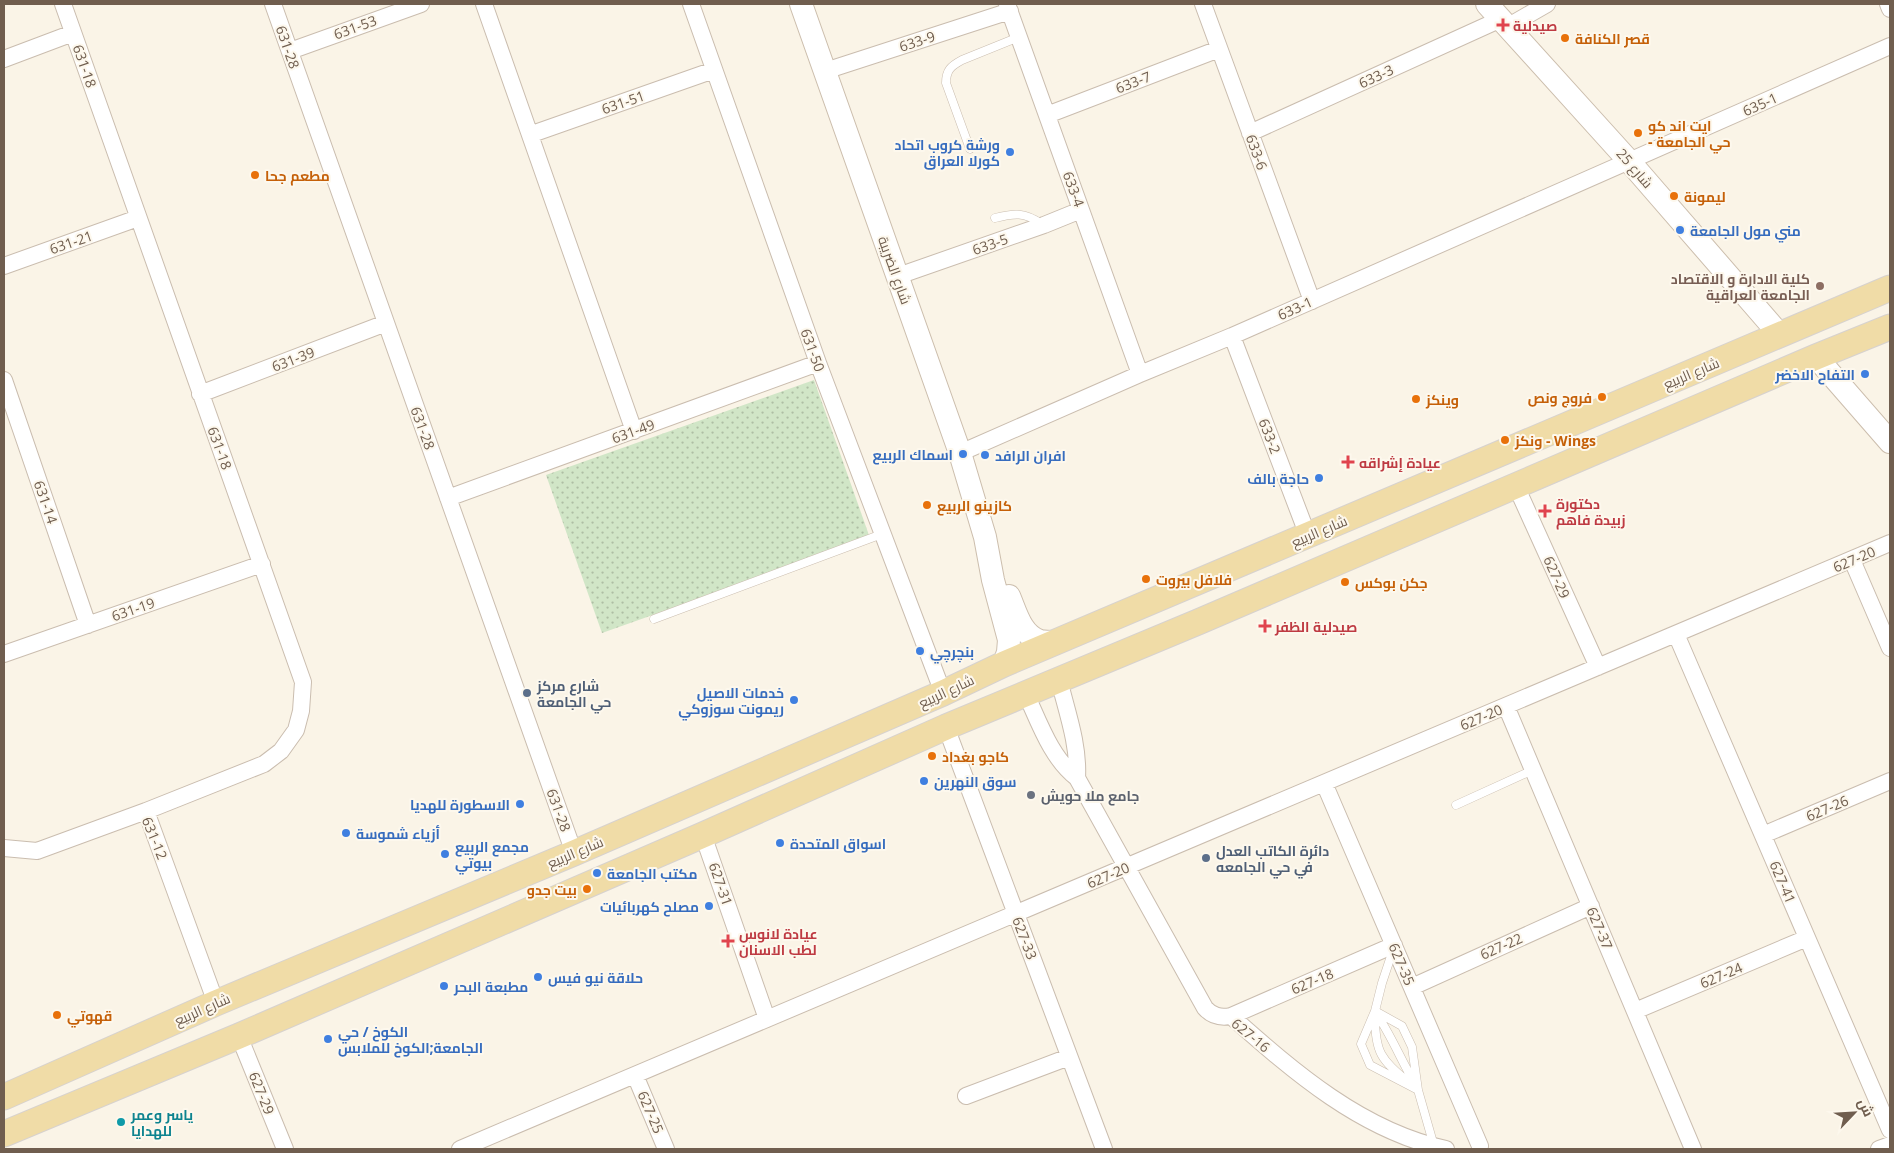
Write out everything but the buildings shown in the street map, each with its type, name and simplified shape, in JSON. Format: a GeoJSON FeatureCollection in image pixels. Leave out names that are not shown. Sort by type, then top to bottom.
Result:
{"type":"FeatureCollection","features":[{"type":"Feature","properties":{"kind":"main road","name":"شارع الربيع"},"geometry":{"type":"LineString","coordinates":[[4,1097],[216,1003],[574,853],[943,693],[1004,664],[1890,288]]}},
{"type":"Feature","properties":{"kind":"main road"},"geometry":{"type":"LineString","coordinates":[[4,1134],[239,1036],[703,835],[946,727],[1198,622],[1890,327]]}},
{"type":"Feature","properties":{"kind":"main road"},"geometry":{"type":"LineString","coordinates":[[1681,377],[1674,384],[1672,390],[1674,400],[1686,409],[1696,409]]}},
{"type":"Feature","properties":{"kind":"main road"},"geometry":{"type":"LineString","coordinates":[[1620,403],[1633,401],[1643,408],[1646,413],[1645,425],[1637,434]]}},
{"type":"Feature","properties":{"kind":"main road"},"geometry":{"type":"LineString","coordinates":[[382,934],[396,968]]}},
{"type":"Feature","properties":{"kind":"street","name":"631-18"},"geometry":{"type":"LineString","coordinates":[[63,4],[303,682],[301,711],[296,730],[281,751],[264,764],[146,811]]}},
{"type":"Feature","properties":{"kind":"street","name":"631-28"},"geometry":{"type":"LineString","coordinates":[[273,4],[574,853]]}},
{"type":"Feature","properties":{"kind":"street","name":"631-53"},"geometry":{"type":"LineString","coordinates":[[290,51],[421,4]]}},
{"type":"Feature","properties":{"kind":"street"},"geometry":{"type":"LineString","coordinates":[[484,4],[532,134],[634,431]]}},
{"type":"Feature","properties":{"kind":"street","name":"631-50"},"geometry":{"type":"LineString","coordinates":[[691,4],[818,363],[943,693]]}},
{"type":"Feature","properties":{"kind":"street","name":"شارع الضريبة"},"geometry":{"type":"LineString","coordinates":[[801,4],[960,453],[985,537],[1022,626],[1029,634],[1040,641],[1056,642]]}},
{"type":"Feature","properties":{"kind":"street","name":"633-6"},"geometry":{"type":"LineString","coordinates":[[1203,4],[1312,301]]}},
{"type":"Feature","properties":{"kind":"street","name":"633-3"},"geometry":{"type":"LineString","coordinates":[[1250,133],[1498,16],[1548,4]]}},
{"type":"Feature","properties":{"kind":"street"},"geometry":{"type":"LineString","coordinates":[[1888,4],[1890,9]]}},
{"type":"Feature","properties":{"kind":"street","name":"633-9"},"geometry":{"type":"LineString","coordinates":[[825,71],[1008,7]]}},
{"type":"Feature","properties":{"kind":"street","name":"633-4"},"geometry":{"type":"LineString","coordinates":[[1008,7],[1140,374]]}},
{"type":"Feature","properties":{"kind":"street","name":"شارع 25"},"geometry":{"type":"LineString","coordinates":[[1498,16],[1629,161],[1780,335]]}},
{"type":"Feature","properties":{"kind":"street"},"geometry":{"type":"LineString","coordinates":[[4,58],[73,33]]}},
{"type":"Feature","properties":{"kind":"street","name":"635-1"},"geometry":{"type":"LineString","coordinates":[[1629,161],[1890,46]]}},
{"type":"Feature","properties":{"kind":"street","name":"633-7"},"geometry":{"type":"LineString","coordinates":[[1047,115],[1220,50]]}},
{"type":"Feature","properties":{"kind":"street","name":"631-51"},"geometry":{"type":"LineString","coordinates":[[532,134],[714,70]]}},
{"type":"Feature","properties":{"kind":"street","name":"633-1"},"geometry":{"type":"LineString","coordinates":[[960,453],[1232,336],[1629,161]]}},
{"type":"Feature","properties":{"kind":"street","name":"633-5"},"geometry":{"type":"LineString","coordinates":[[898,276],[1044,225],[1081,210]]}},
{"type":"Feature","properties":{"kind":"street","name":"631-21"},"geometry":{"type":"LineString","coordinates":[[4,266],[138,218]]}},
{"type":"Feature","properties":{"kind":"street","name":"631-39"},"geometry":{"type":"LineString","coordinates":[[200,394],[386,323]]}},
{"type":"Feature","properties":{"kind":"street","name":"633-2"},"geometry":{"type":"LineString","coordinates":[[1232,336],[1308,536]]}},
{"type":"Feature","properties":{"kind":"street"},"geometry":{"type":"LineString","coordinates":[[1816,357],[1890,442]]}},
{"type":"Feature","properties":{"kind":"street","name":"631-49"},"geometry":{"type":"LineString","coordinates":[[448,498],[818,363]]}},
{"type":"Feature","properties":{"kind":"street","name":"631-14"},"geometry":{"type":"LineString","coordinates":[[4,380],[88,624]]}},
{"type":"Feature","properties":{"kind":"street","name":"627-29"},"geometry":{"type":"LineString","coordinates":[[1516,486],[1598,667]]}},
{"type":"Feature","properties":{"kind":"street","name":"شارع الضريبة"},"geometry":{"type":"LineString","coordinates":[[985,537],[993,580],[1009,640],[1004,664]]}},
{"type":"Feature","properties":{"kind":"street","name":"627-20"},"geometry":{"type":"LineString","coordinates":[[460,1149],[1890,544]]}},
{"type":"Feature","properties":{"kind":"street"},"geometry":{"type":"LineString","coordinates":[[1852,560],[1890,648]]}},
{"type":"Feature","properties":{"kind":"street","name":"631-19"},"geometry":{"type":"LineString","coordinates":[[4,654],[262,564]]}},
{"type":"Feature","properties":{"kind":"street","name":"627-41"},"geometry":{"type":"LineString","coordinates":[[1676,634],[1890,1130]]}},
{"type":"Feature","properties":{"kind":"street","name":"627-16"},"geometry":{"type":"LineString","coordinates":[[1058,680],[1076,749],[1078,761],[1077,778]]}},
{"type":"Feature","properties":{"kind":"street","name":"627-16"},"geometry":{"type":"LineString","coordinates":[[1026,694],[1043,731],[1066,770],[1077,778],[1205,1008],[1213,1015],[1220,1017],[1231,1016],[1305,1078],[1350,1110],[1406,1138],[1440,1148]]}},
{"type":"Feature","properties":{"kind":"street","name":"627-37"},"geometry":{"type":"LineString","coordinates":[[1506,706],[1693,1149]]}},
{"type":"Feature","properties":{"kind":"street","name":"627-33"},"geometry":{"type":"LineString","coordinates":[[946,727],[1104,1149]]}},
{"type":"Feature","properties":{"kind":"street","name":"627-26"},"geometry":{"type":"LineString","coordinates":[[1763,835],[1890,781]]}},
{"type":"Feature","properties":{"kind":"street","name":"627-35"},"geometry":{"type":"LineString","coordinates":[[1324,783],[1412,986],[1477,1148]]}},
{"type":"Feature","properties":{"kind":"street","name":"631-12"},"geometry":{"type":"LineString","coordinates":[[4,848],[38,850],[146,811],[216,1003]]}},
{"type":"Feature","properties":{"kind":"street","name":"627-31"},"geometry":{"type":"LineString","coordinates":[[703,835],[767,1019]]}},
{"type":"Feature","properties":{"kind":"street","name":"627-22"},"geometry":{"type":"LineString","coordinates":[[1412,986],[1591,906]]}},
{"type":"Feature","properties":{"kind":"street","name":"627-24"},"geometry":{"type":"LineString","coordinates":[[1635,1011],[1808,938]]}},
{"type":"Feature","properties":{"kind":"street","name":"627-18"},"geometry":{"type":"LineString","coordinates":[[1231,1016],[1394,946]]}},
{"type":"Feature","properties":{"kind":"street","name":"627-29"},"geometry":{"type":"LineString","coordinates":[[239,1036],[286,1149]]}},
{"type":"Feature","properties":{"kind":"street"},"geometry":{"type":"LineString","coordinates":[[966,1096],[1070,1057]]}},
{"type":"Feature","properties":{"kind":"street","name":"627-25"},"geometry":{"type":"LineString","coordinates":[[635,1075],[666,1149]]}},
{"type":"Feature","properties":{"kind":"street"},"geometry":{"type":"LineString","coordinates":[[1880,1149],[1890,1145]]}},
{"type":"Feature","properties":{"kind":"lane"},"geometry":{"type":"LineString","coordinates":[[970,149],[946,83],[946,74],[953,65],[962,60],[1019,37]]}},
{"type":"Feature","properties":{"kind":"lane"},"geometry":{"type":"LineString","coordinates":[[995,218],[1015,213],[1027,216],[1044,225]]}},
{"type":"Feature","properties":{"kind":"lane"},"geometry":{"type":"LineString","coordinates":[[654,619],[882,534]]}},
{"type":"Feature","properties":{"kind":"lane"},"geometry":{"type":"LineString","coordinates":[[1456,805],[1533,770]]}},
{"type":"Feature","properties":{"kind":"lane"},"geometry":{"type":"LineString","coordinates":[[1394,946],[1375,1011],[1361,1044],[1370,1065],[1418,1090]]}},
{"type":"Feature","properties":{"kind":"lane"},"geometry":{"type":"LineString","coordinates":[[1375,1011],[1402,1026],[1412,1048],[1418,1090]]}},
{"type":"Feature","properties":{"kind":"lane"},"geometry":{"type":"LineString","coordinates":[[1375,1011],[1389,1032],[1398,1054],[1418,1090],[1440,1148]]}},
{"type":"Feature","properties":{"kind":"lane"},"geometry":{"type":"LineString","coordinates":[[1375,1011],[1375,1037],[1384,1061],[1418,1090]]}},
{"type":"Feature","properties":{"kind":"green space"},"geometry":{"type":"Polygon","coordinates":[[[814,380],[870,538],[602,633],[546,475],[814,380]]]}},
{"type":"Feature","properties":{"kind":"place","name":"صيدلية"},"geometry":{"type":"Point","coordinates":[1503,25]}},
{"type":"Feature","properties":{"kind":"place","name":"قصر الكنافة"},"geometry":{"type":"Point","coordinates":[1565,38]}},
{"type":"Feature","properties":{"kind":"place","name":"ايت اند كو - حي الجامعة"},"geometry":{"type":"Point","coordinates":[1638,133]}},
{"type":"Feature","properties":{"kind":"place","name":"ورشة كروب اتحاد كورلا العراق"},"geometry":{"type":"Point","coordinates":[1010,152]}},
{"type":"Feature","properties":{"kind":"place","name":"مطعم جحا"},"geometry":{"type":"Point","coordinates":[255,175]}},
{"type":"Feature","properties":{"kind":"place","name":"ليمونة"},"geometry":{"type":"Point","coordinates":[1674,196]}},
{"type":"Feature","properties":{"kind":"place","name":"مني مول الجامعة"},"geometry":{"type":"Point","coordinates":[1680,230]}},
{"type":"Feature","properties":{"kind":"place","name":"كلية الادارة و الاقتصاد الجامعة العراقية"},"geometry":{"type":"Point","coordinates":[1820,286]}},
{"type":"Feature","properties":{"kind":"place","name":"التفاح الاخضر"},"geometry":{"type":"Point","coordinates":[1865,374]}},
{"type":"Feature","properties":{"kind":"place","name":"فروج ونص"},"geometry":{"type":"Point","coordinates":[1602,397]}},
{"type":"Feature","properties":{"kind":"place","name":"وينكز"},"geometry":{"type":"Point","coordinates":[1416,399]}},
{"type":"Feature","properties":{"kind":"place","name":"ونكز - Wings"},"geometry":{"type":"Point","coordinates":[1505,440]}},
{"type":"Feature","properties":{"kind":"place","name":"اسماك الربيع"},"geometry":{"type":"Point","coordinates":[963,454]}},
{"type":"Feature","properties":{"kind":"place","name":"افران الرافد"},"geometry":{"type":"Point","coordinates":[985,455]}},
{"type":"Feature","properties":{"kind":"place","name":"عيادة إشراقه"},"geometry":{"type":"Point","coordinates":[1348,462]}},
{"type":"Feature","properties":{"kind":"place","name":"حاجة بالف"},"geometry":{"type":"Point","coordinates":[1319,478]}},
{"type":"Feature","properties":{"kind":"place","name":"كازينو الربيع"},"geometry":{"type":"Point","coordinates":[927,505]}},
{"type":"Feature","properties":{"kind":"place","name":"دكتورة زبيدة فاهم"},"geometry":{"type":"Point","coordinates":[1545,511]}},
{"type":"Feature","properties":{"kind":"place","name":"فلافل بيروت"},"geometry":{"type":"Point","coordinates":[1146,579]}},
{"type":"Feature","properties":{"kind":"place","name":"جكن بوكس"},"geometry":{"type":"Point","coordinates":[1345,582]}},
{"type":"Feature","properties":{"kind":"place","name":"صيدلية الظفر"},"geometry":{"type":"Point","coordinates":[1265,626]}},
{"type":"Feature","properties":{"kind":"place","name":"بنچرچي"},"geometry":{"type":"Point","coordinates":[920,651]}},
{"type":"Feature","properties":{"kind":"place","name":"شارع مركز حي الجامعة"},"geometry":{"type":"Point","coordinates":[527,693]}},
{"type":"Feature","properties":{"kind":"place","name":"خدمات الاصيل ريمونت سوزوكي"},"geometry":{"type":"Point","coordinates":[794,700]}},
{"type":"Feature","properties":{"kind":"place","name":"كاجو بغداد"},"geometry":{"type":"Point","coordinates":[932,756]}},
{"type":"Feature","properties":{"kind":"place","name":"سوق النهرين"},"geometry":{"type":"Point","coordinates":[924,781]}},
{"type":"Feature","properties":{"kind":"place","name":"جامع ملا حويش"},"geometry":{"type":"Point","coordinates":[1031,795]}},
{"type":"Feature","properties":{"kind":"place","name":"الاسطورة للهديا"},"geometry":{"type":"Point","coordinates":[520,804]}},
{"type":"Feature","properties":{"kind":"place","name":"أزياء شموسة"},"geometry":{"type":"Point","coordinates":[346,833]}},
{"type":"Feature","properties":{"kind":"place","name":"اسواق المتحدة"},"geometry":{"type":"Point","coordinates":[780,843]}},
{"type":"Feature","properties":{"kind":"place","name":"مجمع الربيع بيوتي"},"geometry":{"type":"Point","coordinates":[445,854]}},
{"type":"Feature","properties":{"kind":"place","name":"دائرة الكاتب العدل في حي الجامعه"},"geometry":{"type":"Point","coordinates":[1206,858]}},
{"type":"Feature","properties":{"kind":"place","name":"مكتب الجامعة"},"geometry":{"type":"Point","coordinates":[597,873]}},
{"type":"Feature","properties":{"kind":"place","name":"بيت جدو"},"geometry":{"type":"Point","coordinates":[587,889]}},
{"type":"Feature","properties":{"kind":"place","name":"مصلح كهربائيات"},"geometry":{"type":"Point","coordinates":[709,906]}},
{"type":"Feature","properties":{"kind":"place","name":"عيادة لانوس لطب الاسنان"},"geometry":{"type":"Point","coordinates":[728,941]}},
{"type":"Feature","properties":{"kind":"place","name":"حلاقة نيو فيس"},"geometry":{"type":"Point","coordinates":[538,977]}},
{"type":"Feature","properties":{"kind":"place","name":"مطبعة البحر"},"geometry":{"type":"Point","coordinates":[444,986]}},
{"type":"Feature","properties":{"kind":"place","name":"قهوتي"},"geometry":{"type":"Point","coordinates":[57,1015]}},
{"type":"Feature","properties":{"kind":"place","name":"الكوخ / حي الجامعة;الكوخ للملابس"},"geometry":{"type":"Point","coordinates":[328,1039]}},
{"type":"Feature","properties":{"kind":"place","name":"ياسر وعمر للهدايا"},"geometry":{"type":"Point","coordinates":[121,1122]}}]}
